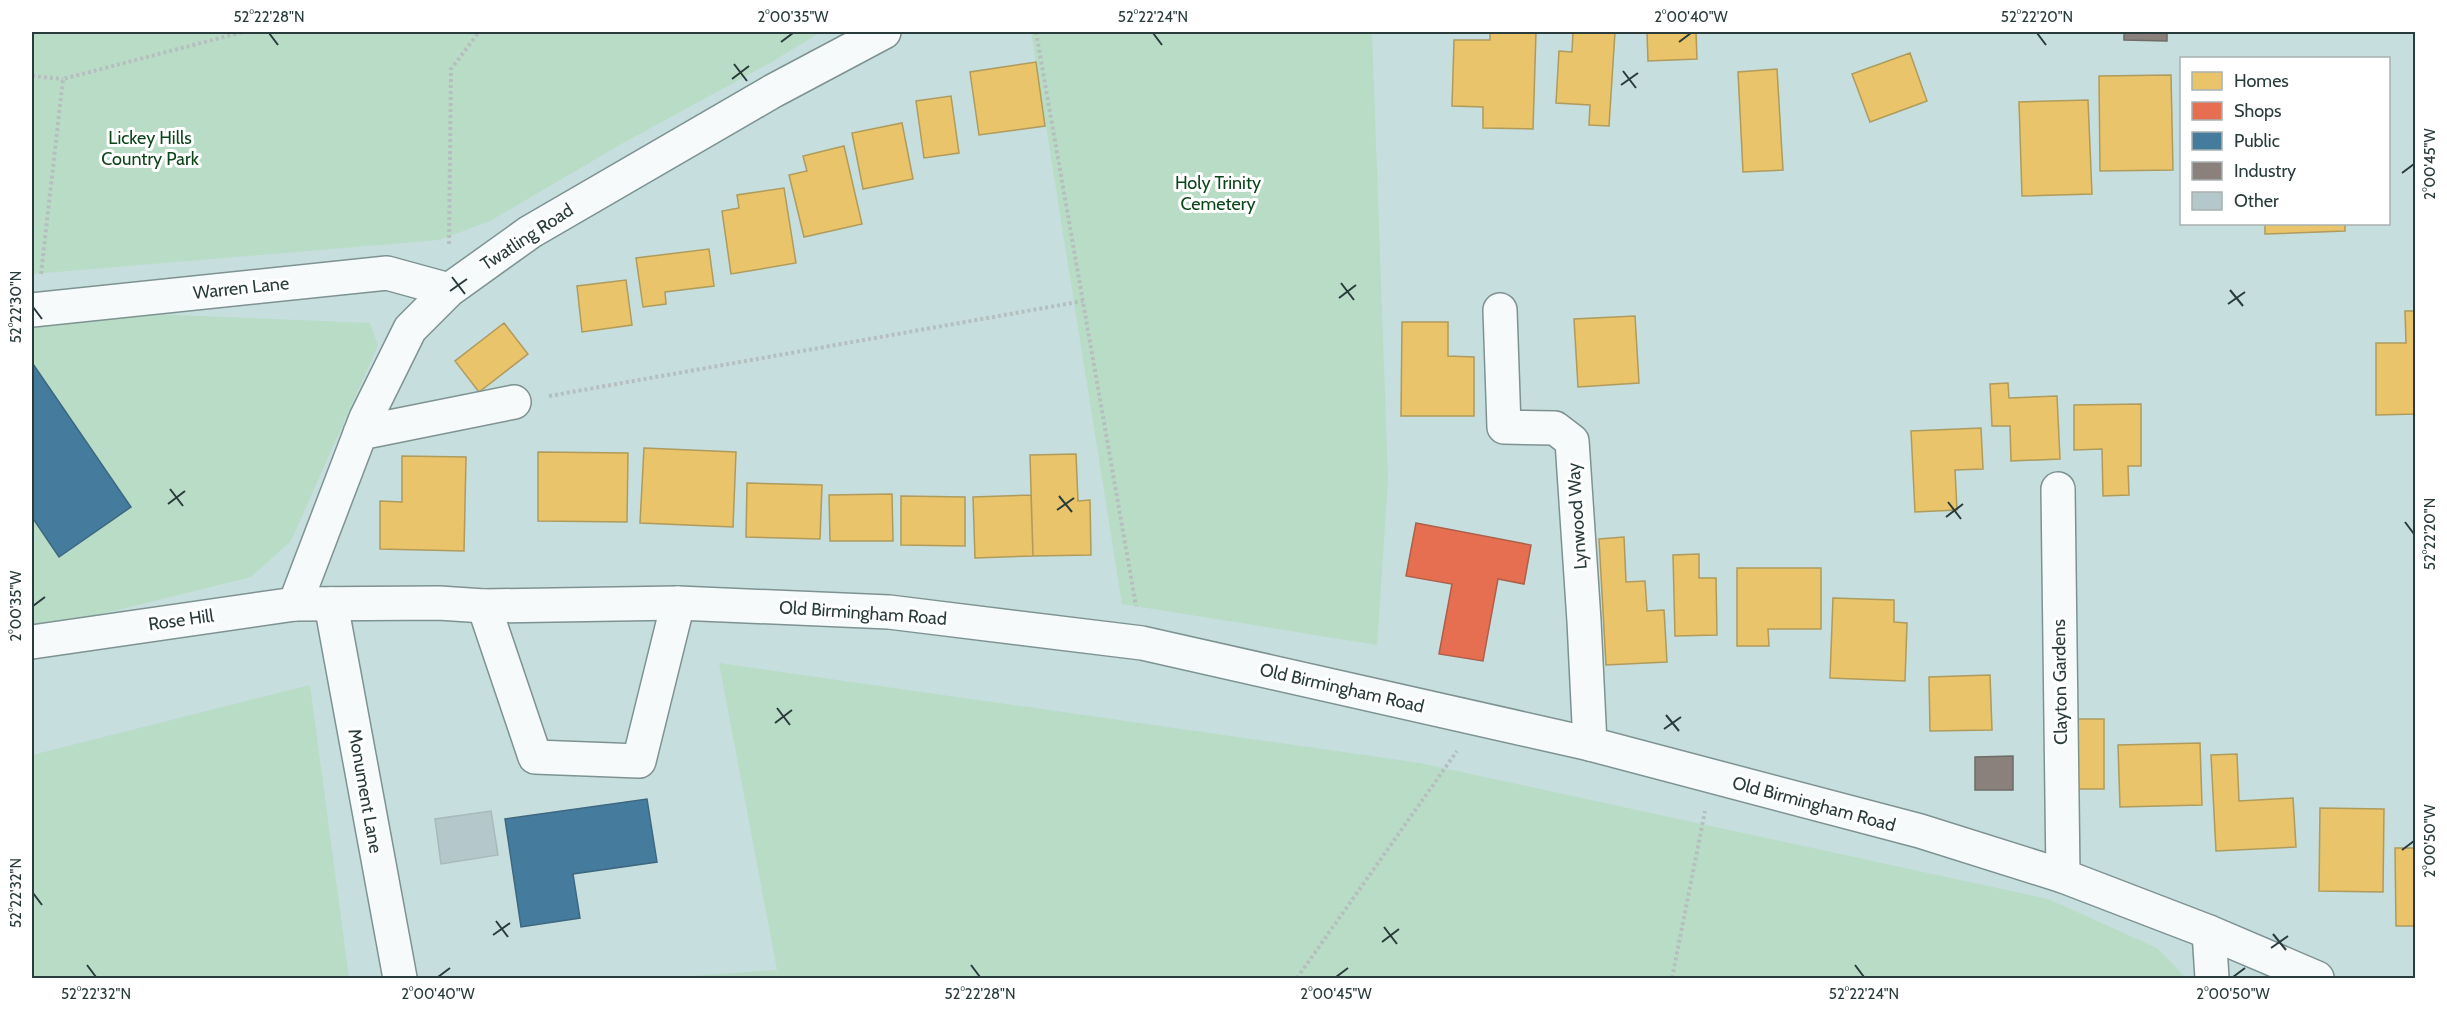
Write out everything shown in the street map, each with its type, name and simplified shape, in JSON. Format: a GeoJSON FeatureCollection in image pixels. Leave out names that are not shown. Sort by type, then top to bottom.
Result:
{"type":"FeatureCollection","features":[{"type":"Feature","properties":{"kind":"street","name":"Twatling Road"},"geometry":{"type":"LineString","coordinates":[[295,604],[360,433],[410,329],[449,290],[530,232],[773,91],[884,32]]}},
{"type":"Feature","properties":{"kind":"street","name":"Warren Lane"},"geometry":{"type":"LineString","coordinates":[[34,310],[387,273],[449,290]]}},
{"type":"Feature","properties":{"kind":"street","name":"Lynwood Way"},"geometry":{"type":"LineString","coordinates":[[1500,310],[1503,427],[1555,428],[1572,441],[1590,744]]}},
{"type":"Feature","properties":{"kind":"street"},"geometry":{"type":"LineString","coordinates":[[360,433],[514,402]]}},
{"type":"Feature","properties":{"kind":"street","name":"Clayton Gardens"},"geometry":{"type":"LineString","coordinates":[[2058,489],[2063,876]]}},
{"type":"Feature","properties":{"kind":"street"},"geometry":{"type":"LineString","coordinates":[[484,606],[535,758],[639,761],[678,603]]}},
{"type":"Feature","properties":{"kind":"street","name":"Old Birmingham Road"},"geometry":{"type":"LineString","coordinates":[[331,604],[484,606],[678,603],[889,612],[1142,643],[1590,744],[1920,831],[2063,876],[2209,932],[2317,978]]}},
{"type":"Feature","properties":{"kind":"street","name":"Rose Hill"},"geometry":{"type":"LineString","coordinates":[[32,642],[295,604],[331,604]]}},
{"type":"Feature","properties":{"kind":"street","name":"Monument Lane"},"geometry":{"type":"LineString","coordinates":[[331,604],[400,978]]}},
{"type":"Feature","properties":{"kind":"street"},"geometry":{"type":"LineString","coordinates":[[2209,932],[2212,978]]}},
{"type":"Feature","properties":{"kind":"path"},"geometry":{"type":"LineString","coordinates":[[32,76],[63,79],[243,32]]}},
{"type":"Feature","properties":{"kind":"path"},"geometry":{"type":"LineString","coordinates":[[449,290],[451,69],[479,32]]}},
{"type":"Feature","properties":{"kind":"path"},"geometry":{"type":"LineString","coordinates":[[1036,32],[1142,643]]}},
{"type":"Feature","properties":{"kind":"path"},"geometry":{"type":"LineString","coordinates":[[34,310],[63,79]]}},
{"type":"Feature","properties":{"kind":"path"},"geometry":{"type":"LineString","coordinates":[[514,402],[1083,301]]}},
{"type":"Feature","properties":{"kind":"path"},"geometry":{"type":"LineString","coordinates":[[1297,978],[1479,720]]}},
{"type":"Feature","properties":{"kind":"path"},"geometry":{"type":"LineString","coordinates":[[1672,978],[1712,777]]}},
{"type":"Feature","properties":{"kind":"green space","name":"Lickey Hills Country Park"},"geometry":{"type":"Polygon","coordinates":[[[32,32],[821,32],[490,221],[439,240],[32,274],[32,32]]]}},
{"type":"Feature","properties":{"kind":"green space","name":"Holy Trinity Cemetery"},"geometry":{"type":"Polygon","coordinates":[[[1031,32],[1372,32],[1388,480],[1377,645],[1122,604],[1031,32]]]}},
{"type":"Feature","properties":{"kind":"green space"},"geometry":{"type":"Polygon","coordinates":[[[149,314],[370,323],[378,345],[291,541],[251,577],[32,631],[32,327],[149,314]]]}},
{"type":"Feature","properties":{"kind":"green space"},"geometry":{"type":"Polygon","coordinates":[[[719,663],[1420,763],[2048,899],[2157,948],[2186,978],[661,978],[777,970],[719,663]]]}},
{"type":"Feature","properties":{"kind":"green space"},"geometry":{"type":"Polygon","coordinates":[[[310,685],[349,978],[32,978],[32,755],[310,685]]]}},
{"type":"Feature","properties":{"kind":"building: Homes"},"geometry":{"type":"Polygon","coordinates":[[[1490,32],[1536,32],[1533,129],[1483,128],[1483,107],[1452,106],[1454,40],[1490,40],[1490,32]]]}},
{"type":"Feature","properties":{"kind":"building: Homes"},"geometry":{"type":"Polygon","coordinates":[[[1573,32],[1615,32],[1609,126],[1589,125],[1590,105],[1556,103],[1559,51],[1572,52],[1573,32]]]}},
{"type":"Feature","properties":{"kind":"building: Homes"},"geometry":{"type":"Polygon","coordinates":[[[1647,32],[1696,32],[1697,59],[1648,61],[1647,32]]]}},
{"type":"Feature","properties":{"kind":"building: Homes"},"geometry":{"type":"Polygon","coordinates":[[[1910,53],[1927,101],[1870,122],[1852,74],[1910,53]]]}},
{"type":"Feature","properties":{"kind":"building: Homes"},"geometry":{"type":"Polygon","coordinates":[[[1036,62],[1045,126],[979,135],[970,72],[1036,62]]]}},
{"type":"Feature","properties":{"kind":"building: Homes"},"geometry":{"type":"Polygon","coordinates":[[[1777,69],[1783,170],[1743,172],[1738,72],[1777,69]]]}},
{"type":"Feature","properties":{"kind":"building: Homes"},"geometry":{"type":"Polygon","coordinates":[[[2171,75],[2173,170],[2100,171],[2099,76],[2171,75]]]}},
{"type":"Feature","properties":{"kind":"building: Homes"},"geometry":{"type":"Polygon","coordinates":[[[951,96],[959,153],[924,158],[916,101],[951,96]]]}},
{"type":"Feature","properties":{"kind":"building: Homes"},"geometry":{"type":"Polygon","coordinates":[[[2088,100],[2092,194],[2022,196],[2019,102],[2088,100]]]}},
{"type":"Feature","properties":{"kind":"building: Homes"},"geometry":{"type":"Polygon","coordinates":[[[902,123],[913,179],[863,189],[852,133],[902,123]]]}},
{"type":"Feature","properties":{"kind":"building: Homes"},"geometry":{"type":"Polygon","coordinates":[[[844,146],[862,224],[804,237],[789,175],[807,171],[803,156],[844,146]]]}},
{"type":"Feature","properties":{"kind":"building: Homes"},"geometry":{"type":"Polygon","coordinates":[[[784,188],[796,263],[731,274],[722,211],[739,208],[737,195],[784,188]]]}},
{"type":"Feature","properties":{"kind":"building: Homes"},"geometry":{"type":"Polygon","coordinates":[[[2265,225],[2345,225],[2345,231],[2265,234],[2265,225]]]}},
{"type":"Feature","properties":{"kind":"building: Homes"},"geometry":{"type":"Polygon","coordinates":[[[709,249],[714,286],[665,292],[666,304],[643,307],[636,258],[709,249]]]}},
{"type":"Feature","properties":{"kind":"building: Homes"},"geometry":{"type":"Polygon","coordinates":[[[626,280],[632,325],[582,332],[577,286],[626,280]]]}},
{"type":"Feature","properties":{"kind":"building: Homes"},"geometry":{"type":"Polygon","coordinates":[[[2405,311],[2416,311],[2416,414],[2376,415],[2376,343],[2406,343],[2405,311]]]}},
{"type":"Feature","properties":{"kind":"building: Homes"},"geometry":{"type":"Polygon","coordinates":[[[1635,316],[1639,383],[1578,387],[1574,319],[1635,316]]]}},
{"type":"Feature","properties":{"kind":"building: Homes"},"geometry":{"type":"Polygon","coordinates":[[[1402,322],[1448,322],[1448,356],[1474,357],[1474,416],[1401,416],[1402,322]]]}},
{"type":"Feature","properties":{"kind":"building: Homes"},"geometry":{"type":"Polygon","coordinates":[[[504,323],[528,354],[479,392],[455,361],[504,323]]]}},
{"type":"Feature","properties":{"kind":"building: Homes"},"geometry":{"type":"Polygon","coordinates":[[[2008,383],[2009,398],[2057,396],[2060,459],[2011,461],[2010,426],[1992,426],[1990,384],[2008,383]]]}},
{"type":"Feature","properties":{"kind":"building: Homes"},"geometry":{"type":"Polygon","coordinates":[[[2141,404],[2141,466],[2128,466],[2129,495],[2103,496],[2102,449],[2074,450],[2074,405],[2141,404]]]}},
{"type":"Feature","properties":{"kind":"building: Homes"},"geometry":{"type":"Polygon","coordinates":[[[1981,428],[1983,469],[1955,470],[1957,510],[1915,512],[1911,431],[1981,428]]]}},
{"type":"Feature","properties":{"kind":"building: Homes"},"geometry":{"type":"Polygon","coordinates":[[[644,448],[736,452],[733,527],[640,523],[644,448]]]}},
{"type":"Feature","properties":{"kind":"building: Homes"},"geometry":{"type":"Polygon","coordinates":[[[538,452],[628,453],[627,522],[538,521],[538,452]]]}},
{"type":"Feature","properties":{"kind":"building: Homes"},"geometry":{"type":"Polygon","coordinates":[[[1076,454],[1078,501],[1090,500],[1091,555],[1033,556],[1030,455],[1076,454]]]}},
{"type":"Feature","properties":{"kind":"building: Homes"},"geometry":{"type":"Polygon","coordinates":[[[402,456],[466,457],[464,551],[380,549],[380,501],[402,502],[402,456]]]}},
{"type":"Feature","properties":{"kind":"building: Homes"},"geometry":{"type":"Polygon","coordinates":[[[747,483],[822,485],[820,539],[746,537],[747,483]]]}},
{"type":"Feature","properties":{"kind":"building: Homes"},"geometry":{"type":"Polygon","coordinates":[[[892,494],[893,541],[830,541],[829,495],[892,494]]]}},
{"type":"Feature","properties":{"kind":"building: Homes"},"geometry":{"type":"Polygon","coordinates":[[[1031,495],[1033,556],[975,558],[973,497],[1031,495]]]}},
{"type":"Feature","properties":{"kind":"building: Homes"},"geometry":{"type":"Polygon","coordinates":[[[901,496],[965,497],[965,546],[901,545],[901,496]]]}},
{"type":"Feature","properties":{"kind":"building: Homes"},"geometry":{"type":"Polygon","coordinates":[[[1624,537],[1626,582],[1645,581],[1647,611],[1664,610],[1667,662],[1606,665],[1599,539],[1624,537]]]}},
{"type":"Feature","properties":{"kind":"building: Homes"},"geometry":{"type":"Polygon","coordinates":[[[1699,554],[1699,578],[1716,578],[1717,635],[1675,636],[1673,555],[1699,554]]]}},
{"type":"Feature","properties":{"kind":"building: Homes"},"geometry":{"type":"Polygon","coordinates":[[[1737,568],[1821,568],[1821,629],[1768,629],[1769,646],[1737,646],[1737,568]]]}},
{"type":"Feature","properties":{"kind":"building: Homes"},"geometry":{"type":"Polygon","coordinates":[[[1833,598],[1894,600],[1894,622],[1907,623],[1905,681],[1830,678],[1833,598]]]}},
{"type":"Feature","properties":{"kind":"building: Homes"},"geometry":{"type":"Polygon","coordinates":[[[1990,675],[1992,730],[1930,731],[1929,677],[1990,675]]]}},
{"type":"Feature","properties":{"kind":"building: Homes"},"geometry":{"type":"Polygon","coordinates":[[[2071,719],[2104,719],[2104,789],[2071,789],[2071,719]]]}},
{"type":"Feature","properties":{"kind":"building: Homes"},"geometry":{"type":"Polygon","coordinates":[[[2200,743],[2202,805],[2120,807],[2118,745],[2200,743]]]}},
{"type":"Feature","properties":{"kind":"building: Homes"},"geometry":{"type":"Polygon","coordinates":[[[2237,754],[2239,801],[2293,798],[2296,847],[2216,851],[2211,755],[2237,754]]]}},
{"type":"Feature","properties":{"kind":"building: Homes"},"geometry":{"type":"Polygon","coordinates":[[[2320,808],[2384,809],[2383,892],[2319,891],[2320,808]]]}},
{"type":"Feature","properties":{"kind":"building: Homes"},"geometry":{"type":"Polygon","coordinates":[[[2395,848],[2416,848],[2416,926],[2396,926],[2395,848]]]}},
{"type":"Feature","properties":{"kind":"building: Shops"},"geometry":{"type":"Polygon","coordinates":[[[1416,523],[1531,545],[1524,584],[1498,579],[1483,661],[1439,654],[1452,584],[1406,576],[1416,523]]]}},
{"type":"Feature","properties":{"kind":"building: Public"},"geometry":{"type":"Polygon","coordinates":[[[33,364],[131,507],[59,557],[32,517],[33,364]]]}},
{"type":"Feature","properties":{"kind":"building: Public"},"geometry":{"type":"Polygon","coordinates":[[[647,799],[657,862],[573,874],[580,918],[521,927],[505,819],[647,799]]]}},
{"type":"Feature","properties":{"kind":"building: Industry"},"geometry":{"type":"Polygon","coordinates":[[[2124,32],[2167,32],[2167,41],[2124,40],[2124,32]]]}},
{"type":"Feature","properties":{"kind":"building: Industry"},"geometry":{"type":"Polygon","coordinates":[[[2013,756],[2013,790],[1975,790],[1975,757],[2013,756]]]}},
{"type":"Feature","properties":{"kind":"building: Other"},"geometry":{"type":"Polygon","coordinates":[[[491,811],[498,855],[441,864],[435,819],[491,811]]]}}]}
